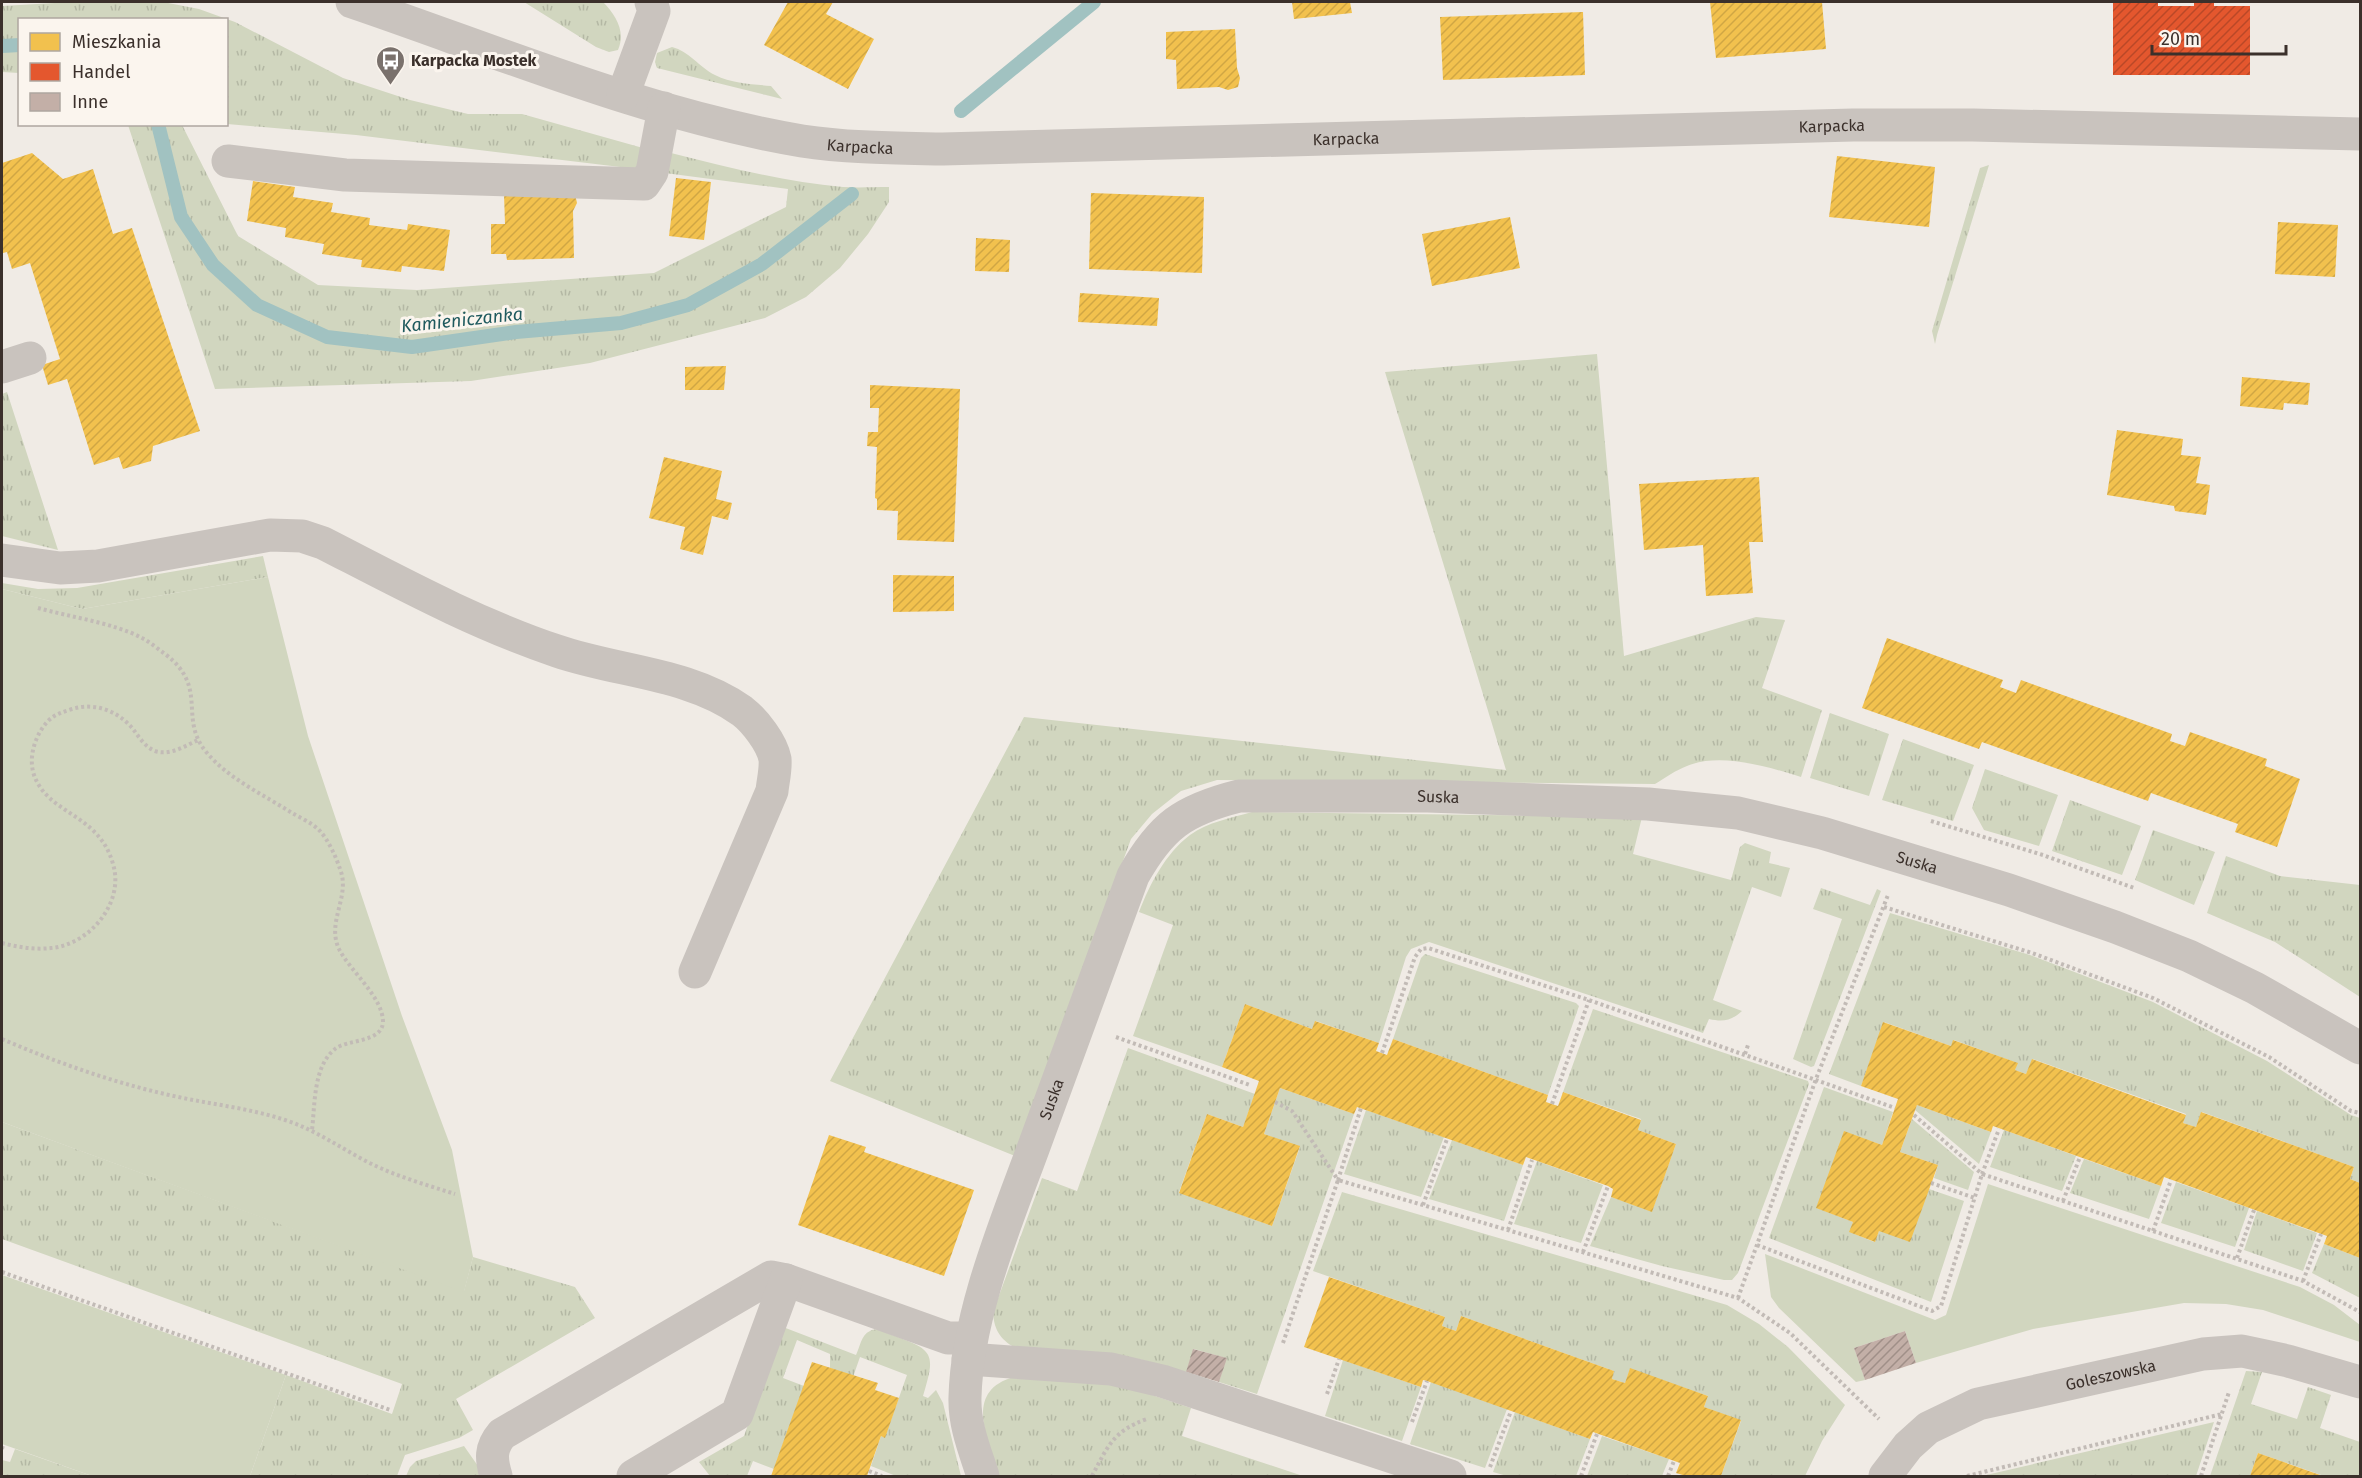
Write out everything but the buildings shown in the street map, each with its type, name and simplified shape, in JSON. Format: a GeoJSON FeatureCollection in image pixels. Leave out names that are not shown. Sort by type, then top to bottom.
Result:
{"type":"FeatureCollection","features":[{"type":"Feature","properties":{"kind":"street","name":"Karpacka"},"geometry":{"type":"LineString","coordinates":[[352,2],[623,96],[733,127],[804,141],[883,148],[943,149],[1853,125],[1973,125],[2361,134]]}},
{"type":"Feature","properties":{"kind":"street"},"geometry":{"type":"LineString","coordinates":[[623,96],[654,11],[651,2]]}},
{"type":"Feature","properties":{"kind":"street"},"geometry":{"type":"LineString","coordinates":[[228,161],[345,175],[644,184],[652,172],[664,108]]}},
{"type":"Feature","properties":{"kind":"street"},"geometry":{"type":"LineString","coordinates":[[2,560],[60,568],[98,566],[270,535],[302,536],[322,543],[501,631],[560,652],[674,681],[718,696],[744,712],[762,731],[775,759],[772,791],[695,972]]}},
{"type":"Feature","properties":{"kind":"street","name":"Suska"},"geometry":{"type":"LineString","coordinates":[[983,1476],[966,1422],[965,1400],[970,1348],[981,1299],[1020,1183],[1133,876],[1148,848],[1164,830],[1187,814],[1210,803],[1239,796],[1428,796],[1648,804],[1738,813],[1822,833],[2009,890],[2115,927],[2189,956],[2275,999],[2361,1048]]}},
{"type":"Feature","properties":{"kind":"street"},"geometry":{"type":"LineString","coordinates":[[496,1476],[491,1460],[493,1444],[502,1434],[771,1277],[786,1280],[970,1348],[1111,1369],[1162,1381],[1450,1476]]}},
{"type":"Feature","properties":{"kind":"street"},"geometry":{"type":"LineString","coordinates":[[633,1476],[737,1414],[786,1280]]}},
{"type":"Feature","properties":{"kind":"street","name":"Goleszowska"},"geometry":{"type":"LineString","coordinates":[[1887,1476],[1908,1446],[1928,1428],[1978,1404],[2203,1354],[2242,1351],[2288,1361],[2361,1382]]}},
{"type":"Feature","properties":{"kind":"path"},"geometry":{"type":"LineString","coordinates":[[34,607],[121,629],[144,639],[168,656],[185,674],[189,683],[192,692],[191,712],[198,740],[207,754],[228,773],[319,830],[342,872],[343,890],[334,932],[339,949],[380,1005],[382,1026],[374,1036],[334,1049],[326,1059],[321,1070],[312,1130]]}},
{"type":"Feature","properties":{"kind":"path"},"geometry":{"type":"LineString","coordinates":[[2,943],[31,948],[52,948],[70,944],[83,937],[98,924],[108,910],[115,888],[114,866],[108,849],[96,832],[80,818],[48,798],[40,789],[33,773],[32,753],[36,740],[47,723],[56,714],[91,706],[114,713],[125,721],[143,744],[154,751],[165,753],[174,751],[198,740]]}},
{"type":"Feature","properties":{"kind":"path"},"geometry":{"type":"LineString","coordinates":[[1738,1298],[1816,1078],[1903,858]]}},
{"type":"Feature","properties":{"kind":"path"},"geometry":{"type":"LineString","coordinates":[[1884,907],[2032,952],[2153,998],[2269,1057],[2351,1111],[2361,1113]]}},
{"type":"Feature","properties":{"kind":"path"},"geometry":{"type":"LineString","coordinates":[[1382,1053],[1414,957],[1421,949],[1428,948],[1589,1000],[1816,1078],[1894,1108]]}},
{"type":"Feature","properties":{"kind":"path"},"geometry":{"type":"LineString","coordinates":[[1552,1104],[1589,1000]]}},
{"type":"Feature","properties":{"kind":"path"},"geometry":{"type":"LineString","coordinates":[[1078,1024],[1250,1085]]}},
{"type":"Feature","properties":{"kind":"path"},"geometry":{"type":"LineString","coordinates":[[2,1039],[70,1067],[121,1082],[181,1098],[257,1112],[312,1130],[387,1172],[455,1194]]}},
{"type":"Feature","properties":{"kind":"path"},"geometry":{"type":"LineString","coordinates":[[1745,1054],[1748,1045]]}},
{"type":"Feature","properties":{"kind":"path"},"geometry":{"type":"LineString","coordinates":[[1275,1102],[1292,1112],[1338,1180],[1738,1298],[1790,1333],[1908,1446]]}},
{"type":"Feature","properties":{"kind":"path"},"geometry":{"type":"LineString","coordinates":[[1283,1343],[1361,1108]]}},
{"type":"Feature","properties":{"kind":"path"},"geometry":{"type":"LineString","coordinates":[[1914,1115],[1982,1174],[2303,1281],[2361,1312]]}},
{"type":"Feature","properties":{"kind":"path"},"geometry":{"type":"LineString","coordinates":[[1757,1245],[1932,1311],[1941,1305],[1982,1174],[1999,1128]]}},
{"type":"Feature","properties":{"kind":"path"},"geometry":{"type":"LineString","coordinates":[[1423,1205],[1447,1139]]}},
{"type":"Feature","properties":{"kind":"path"},"geometry":{"type":"LineString","coordinates":[[2063,1201],[2080,1157]]}},
{"type":"Feature","properties":{"kind":"path"},"geometry":{"type":"LineString","coordinates":[[1508,1230],[1532,1160]]}},
{"type":"Feature","properties":{"kind":"path"},"geometry":{"type":"LineString","coordinates":[[2153,1231],[2171,1180]]}},
{"type":"Feature","properties":{"kind":"path"},"geometry":{"type":"LineString","coordinates":[[1932,1183],[1975,1198]]}},
{"type":"Feature","properties":{"kind":"path"},"geometry":{"type":"LineString","coordinates":[[1584,1252],[1608,1186]]}},
{"type":"Feature","properties":{"kind":"path"},"geometry":{"type":"LineString","coordinates":[[2237,1258],[2254,1210]]}},
{"type":"Feature","properties":{"kind":"path"},"geometry":{"type":"LineString","coordinates":[[2303,1281],[2321,1234]]}},
{"type":"Feature","properties":{"kind":"path"},"geometry":{"type":"LineString","coordinates":[[2,1272],[390,1410]]}},
{"type":"Feature","properties":{"kind":"path"},"geometry":{"type":"LineString","coordinates":[[2201,1476],[2242,1351]]}},
{"type":"Feature","properties":{"kind":"path"},"geometry":{"type":"LineString","coordinates":[[1092,1476],[1114,1437],[1127,1426],[1185,1408],[1195,1392]]}},
{"type":"Feature","properties":{"kind":"path"},"geometry":{"type":"LineString","coordinates":[[1486,1476],[1511,1411]]}},
{"type":"Feature","properties":{"kind":"path"},"geometry":{"type":"LineString","coordinates":[[1967,1476],[2222,1414]]}},
{"type":"Feature","properties":{"kind":"path"},"geometry":{"type":"LineString","coordinates":[[1581,1476],[1597,1434]]}},
{"type":"Feature","properties":{"kind":"path"},"geometry":{"type":"LineString","coordinates":[[1668,1476],[1674,1461]]}},
{"type":"Feature","properties":{"kind":"path"},"geometry":{"type":"LineString","coordinates":[[869,1471],[882,1476]]}},
{"type":"Feature","properties":{"kind":"green space"},"geometry":{"type":"Polygon","coordinates":[[[72,2],[163,2],[199,9],[224,18],[18,18],[18,73],[2,72],[2,6],[72,2]]]}},
{"type":"Feature","properties":{"kind":"green space"},"geometry":{"type":"Polygon","coordinates":[[[524,2],[603,2],[612,12],[620,30],[618,50],[609,52],[596,47],[524,2]]]}},
{"type":"Feature","properties":{"kind":"green space"},"geometry":{"type":"Polygon","coordinates":[[[228,19],[343,78],[410,100],[468,114],[522,114],[643,148],[637,169],[356,135],[228,124],[228,19]]]}},
{"type":"Feature","properties":{"kind":"green space"},"geometry":{"type":"Polygon","coordinates":[[[672,47],[684,52],[709,72],[722,78],[771,86],[782,99],[657,68],[655,62],[657,53],[672,47]]]}},
{"type":"Feature","properties":{"kind":"green space"},"geometry":{"type":"Polygon","coordinates":[[[128,126],[183,126],[238,236],[318,285],[417,290],[654,273],[786,207],[788,189],[665,173],[671,153],[800,182],[843,187],[889,187],[889,202],[868,234],[840,268],[806,297],[765,318],[590,363],[471,381],[215,389],[128,126]]]}},
{"type":"Feature","properties":{"kind":"green space"},"geometry":{"type":"Polygon","coordinates":[[[1989,165],[1935,344],[1932,331],[1980,168],[1989,165]]]}},
{"type":"Feature","properties":{"kind":"green space"},"geometry":{"type":"Polygon","coordinates":[[[1597,354],[1624,656],[1756,617],[1785,620],[1762,688],[1822,710],[1801,777],[1744,762],[1714,760],[1687,766],[1655,784],[1217,780],[1181,791],[1152,814],[1131,839],[1015,1156],[830,1081],[1024,717],[1506,770],[1385,372],[1597,354]]]}},
{"type":"Feature","properties":{"kind":"green space"},"geometry":{"type":"Polygon","coordinates":[[[7,392],[58,550],[2,536],[2,394],[7,392]]]}},
{"type":"Feature","properties":{"kind":"green space"},"geometry":{"type":"Polygon","coordinates":[[[263,556],[268,577],[82,609],[2,589],[2,583],[38,589],[77,588],[263,556]]]}},
{"type":"Feature","properties":{"kind":"green space"},"geometry":{"type":"Polygon","coordinates":[[[268,577],[308,736],[402,1016],[452,1150],[473,1257],[464,1292],[2,1122],[2,589],[82,609],[268,577]]]}},
{"type":"Feature","properties":{"kind":"green space"},"geometry":{"type":"Polygon","coordinates":[[[1830,713],[1889,734],[1869,796],[1810,778],[1830,713]]]}},
{"type":"Feature","properties":{"kind":"green space"},"geometry":{"type":"Polygon","coordinates":[[[1903,739],[1974,765],[1953,821],[1882,800],[1903,739]]]}},
{"type":"Feature","properties":{"kind":"green space"},"geometry":{"type":"Polygon","coordinates":[[[1985,769],[2058,795],[2039,846],[1984,830],[1972,808],[1985,769]]]}},
{"type":"Feature","properties":{"kind":"green space"},"geometry":{"type":"Polygon","coordinates":[[[2070,800],[2141,826],[2122,875],[2052,851],[2070,800]]]}},
{"type":"Feature","properties":{"kind":"green space"},"geometry":{"type":"Polygon","coordinates":[[[1252,812],[1642,817],[1633,854],[1731,880],[1740,847],[1745,843],[1771,852],[1769,863],[1790,868],[1781,897],[1752,887],[1713,1000],[1742,1011],[1727,1020],[1709,1019],[1703,1033],[1429,942],[1411,949],[1406,957],[1379,1043],[1316,1021],[1312,1029],[1245,1004],[1222,1067],[1133,1036],[1173,925],[1139,912],[1159,870],[1173,851],[1190,835],[1220,821],[1252,812]]]}},
{"type":"Feature","properties":{"kind":"green space"},"geometry":{"type":"Polygon","coordinates":[[[2153,830],[2215,852],[2194,905],[2135,880],[2153,830]]]}},
{"type":"Feature","properties":{"kind":"green space"},"geometry":{"type":"Polygon","coordinates":[[[2226,856],[2280,876],[2360,885],[2360,997],[2275,942],[2207,913],[2226,856]]]}},
{"type":"Feature","properties":{"kind":"green space"},"geometry":{"type":"Polygon","coordinates":[[[1821,888],[1870,905],[1877,889],[1881,891],[1814,1066],[1811,1067],[1793,1059],[1842,919],[1813,909],[1821,888]]]}},
{"type":"Feature","properties":{"kind":"green space"},"geometry":{"type":"Polygon","coordinates":[[[1890,913],[2030,955],[2153,1002],[2267,1061],[2351,1115],[2360,1118],[2360,1183],[2350,1179],[2354,1167],[2202,1112],[2196,1127],[2183,1123],[2186,1114],[2033,1059],[2026,1074],[2015,1070],[2017,1063],[1954,1040],[1951,1046],[1884,1022],[1861,1086],[1829,1074],[1890,913]]]}},
{"type":"Feature","properties":{"kind":"green space"},"geometry":{"type":"Polygon","coordinates":[[[1425,954],[1576,1003],[1579,1006],[1548,1095],[1393,1039],[1421,958],[1425,954]]]}},
{"type":"Feature","properties":{"kind":"green space"},"geometry":{"type":"Polygon","coordinates":[[[1593,1009],[1808,1081],[1809,1084],[1738,1273],[1732,1280],[1662,1266],[1590,1246],[1611,1197],[1652,1211],[1676,1144],[1638,1130],[1641,1119],[1563,1092],[1593,1009]]]}},
{"type":"Feature","properties":{"kind":"green space"},"geometry":{"type":"Polygon","coordinates":[[[1128,1048],[1255,1094],[1243,1127],[1207,1114],[1179,1192],[1272,1226],[1300,1147],[1264,1134],[1280,1088],[1354,1114],[1257,1394],[1219,1382],[1226,1358],[1194,1349],[1186,1372],[1139,1359],[1019,1350],[1000,1335],[995,1325],[993,1312],[1042,1178],[1077,1191],[1128,1048]]]}},
{"type":"Feature","properties":{"kind":"green space"},"geometry":{"type":"Polygon","coordinates":[[[1824,1087],[1893,1112],[1882,1145],[1845,1132],[1817,1208],[1853,1222],[1850,1232],[1874,1242],[1879,1231],[1929,1189],[1964,1201],[1931,1302],[1769,1238],[1824,1087]]]}},
{"type":"Feature","properties":{"kind":"green space"},"geometry":{"type":"Polygon","coordinates":[[[1917,1105],[1991,1132],[1979,1164],[1915,1110],[1917,1105]]]}},
{"type":"Feature","properties":{"kind":"green space"},"geometry":{"type":"Polygon","coordinates":[[[1366,1110],[1444,1137],[1421,1197],[1344,1174],[1366,1110]]]}},
{"type":"Feature","properties":{"kind":"green space"},"geometry":{"type":"Polygon","coordinates":[[[1912,1119],[1974,1172],[1968,1190],[1934,1178],[1938,1165],[1900,1152],[1912,1119]]]}},
{"type":"Feature","properties":{"kind":"green space"},"geometry":{"type":"Polygon","coordinates":[[[2,1122],[464,1291],[473,1257],[575,1287],[595,1318],[456,1399],[473,1430],[459,1438],[405,1455],[397,1476],[250,1476],[286,1375],[392,1414],[402,1384],[2,1239],[2,1122]]]}},
{"type":"Feature","properties":{"kind":"green space"},"geometry":{"type":"Polygon","coordinates":[[[2004,1130],[2076,1156],[2062,1191],[1990,1167],[2004,1130]]]}},
{"type":"Feature","properties":{"kind":"green space"},"geometry":{"type":"Polygon","coordinates":[[[1452,1140],[1523,1165],[1504,1221],[1429,1199],[1452,1140]]]}},
{"type":"Feature","properties":{"kind":"green space"},"geometry":{"type":"Polygon","coordinates":[[[2084,1159],[2161,1186],[2149,1219],[2070,1193],[2084,1159]]]}},
{"type":"Feature","properties":{"kind":"green space"},"geometry":{"type":"Polygon","coordinates":[[[1537,1161],[1603,1185],[1581,1243],[1514,1224],[1537,1161]]]}},
{"type":"Feature","properties":{"kind":"green space"},"geometry":{"type":"Polygon","coordinates":[[[2176,1182],[2249,1208],[2235,1247],[2161,1223],[2176,1182]]]}},
{"type":"Feature","properties":{"kind":"green space"},"geometry":{"type":"Polygon","coordinates":[[[1988,1184],[2300,1287],[2334,1305],[2360,1325],[2360,1342],[2263,1310],[2226,1304],[2184,1303],[2033,1329],[1916,1363],[1905,1331],[1854,1348],[1865,1380],[1856,1382],[1779,1308],[1771,1297],[1765,1254],[1935,1320],[1946,1315],[1988,1184]]]}},
{"type":"Feature","properties":{"kind":"green space"},"geometry":{"type":"Polygon","coordinates":[[[1342,1192],[1727,1305],[1759,1324],[1788,1347],[1845,1405],[1822,1441],[1805,1476],[1721,1476],[1741,1421],[1704,1407],[1708,1396],[1630,1369],[1625,1383],[1612,1379],[1614,1371],[1461,1316],[1456,1331],[1442,1326],[1445,1317],[1313,1271],[1342,1192]]]}},
{"type":"Feature","properties":{"kind":"green space"},"geometry":{"type":"Polygon","coordinates":[[[2257,1211],[2317,1233],[2303,1271],[2244,1250],[2257,1211]]]}},
{"type":"Feature","properties":{"kind":"green space"},"geometry":{"type":"Polygon","coordinates":[[[2324,1244],[2360,1258],[2360,1298],[2312,1273],[2324,1244]]]}},
{"type":"Feature","properties":{"kind":"green space"},"geometry":{"type":"Polygon","coordinates":[[[2,1275],[286,1375],[250,1476],[92,1476],[2,1444],[2,1275]]]}},
{"type":"Feature","properties":{"kind":"green space"},"geometry":{"type":"Polygon","coordinates":[[[783,1327],[856,1355],[865,1335],[875,1330],[881,1330],[906,1340],[924,1350],[928,1355],[930,1370],[923,1396],[928,1398],[936,1390],[943,1403],[961,1476],[896,1476],[871,1466],[881,1436],[885,1437],[907,1375],[860,1357],[853,1377],[830,1368],[830,1354],[797,1340],[783,1378],[804,1386],[774,1469],[753,1461],[747,1476],[710,1476],[699,1462],[744,1436],[783,1327]]]}},
{"type":"Feature","properties":{"kind":"green space"},"geometry":{"type":"Polygon","coordinates":[[[1343,1360],[1421,1387],[1402,1441],[1325,1416],[1343,1360]]]}},
{"type":"Feature","properties":{"kind":"green space"},"geometry":{"type":"Polygon","coordinates":[[[2246,1371],[2262,1372],[2251,1404],[2297,1419],[2308,1387],[2331,1395],[2320,1428],[2360,1442],[2360,1476],[2324,1476],[2258,1453],[2250,1476],[2210,1476],[2246,1371]]]}},
{"type":"Feature","properties":{"kind":"green space"},"geometry":{"type":"Polygon","coordinates":[[[1014,1377],[1131,1388],[1191,1408],[1182,1436],[1303,1476],[999,1476],[983,1419],[984,1406],[988,1394],[998,1384],[1014,1377]]]}},
{"type":"Feature","properties":{"kind":"green space"},"geometry":{"type":"Polygon","coordinates":[[[1431,1382],[1507,1409],[1485,1468],[1410,1444],[1431,1382]]]}},
{"type":"Feature","properties":{"kind":"green space"},"geometry":{"type":"Polygon","coordinates":[[[1515,1412],[1590,1439],[1576,1476],[1507,1476],[1493,1472],[1515,1412]]]}},
{"type":"Feature","properties":{"kind":"green space"},"geometry":{"type":"Polygon","coordinates":[[[2214,1422],[2196,1476],[1982,1476],[2214,1422]]]}},
{"type":"Feature","properties":{"kind":"green space"},"geometry":{"type":"Polygon","coordinates":[[[1602,1436],[1669,1459],[1662,1476],[1587,1476],[1602,1436]]]}},
{"type":"Feature","properties":{"kind":"green space"},"geometry":{"type":"Polygon","coordinates":[[[464,1446],[485,1476],[406,1476],[416,1461],[464,1446]]]}},
{"type":"Feature","properties":{"kind":"green space"},"geometry":{"type":"Polygon","coordinates":[[[15,1449],[92,1476],[2,1476],[2,1460],[10,1462],[15,1449]]]}},
{"type":"Feature","properties":{"kind":"waterway","name":"Kamieniczanka"},"geometry":{"type":"LineString","coordinates":[[961,111],[1094,2]]}},
{"type":"Feature","properties":{"kind":"waterway","name":"Kamieniczanka"},"geometry":{"type":"LineString","coordinates":[[2,46],[18,45]]}},
{"type":"Feature","properties":{"kind":"waterway","name":"Kamieniczanka"},"geometry":{"type":"LineString","coordinates":[[158,126],[181,217],[213,265],[257,305],[327,337],[412,347],[516,332],[621,323],[688,305],[762,264],[852,194]]}},
{"type":"Feature","properties":{"kind":"place","name":"Karpacka Mostek"},"geometry":{"type":"Point","coordinates":[390,86]}}]}
